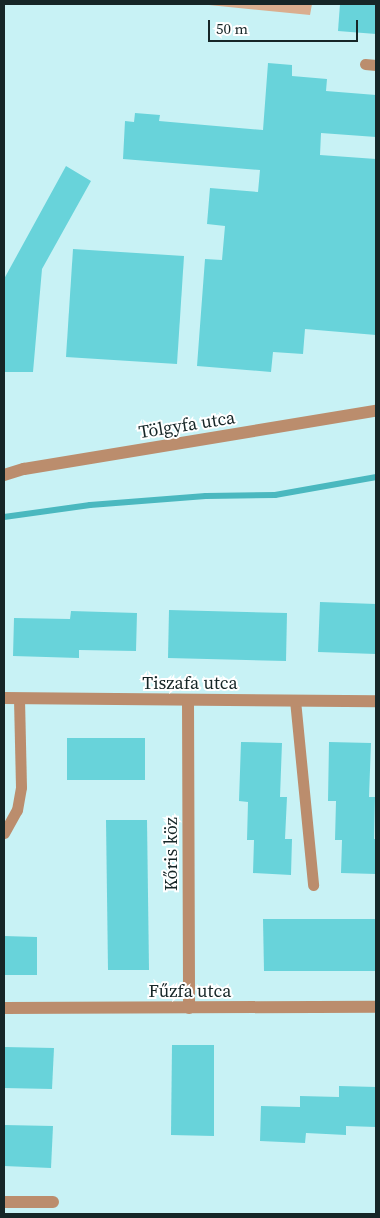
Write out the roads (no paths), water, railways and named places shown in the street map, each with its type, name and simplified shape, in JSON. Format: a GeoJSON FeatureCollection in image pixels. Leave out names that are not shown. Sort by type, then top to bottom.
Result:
{"type":"FeatureCollection","features":[{"type":"Feature","properties":{"kind":"street","name":"Tölgyfa utca"},"geometry":{"type":"LineString","coordinates":[[4,475],[24,469],[376,411]]}},
{"type":"Feature","properties":{"kind":"street","name":"Tiszafa utca"},"geometry":{"type":"LineString","coordinates":[[4,698],[188,701],[376,701]]}},
{"type":"Feature","properties":{"kind":"street","name":"Kőris köz"},"geometry":{"type":"LineString","coordinates":[[188,701],[190,1008]]}},
{"type":"Feature","properties":{"kind":"street","name":"Fűzfa utca"},"geometry":{"type":"LineString","coordinates":[[4,1008],[376,1007]]}},
{"type":"Feature","properties":{"kind":"street"},"geometry":{"type":"LineString","coordinates":[[4,1202],[53,1202]]}},
{"type":"Feature","properties":{"kind":"lane"},"geometry":{"type":"LineString","coordinates":[[4,833],[17,810],[21,787],[19,698]]}},
{"type":"Feature","properties":{"kind":"lane"},"geometry":{"type":"LineString","coordinates":[[295,700],[313,885]]}},
{"type":"Feature","properties":{"kind":"waterway"},"geometry":{"type":"LineString","coordinates":[[4,517],[90,505],[206,496],[275,495],[376,477]]}}]}
